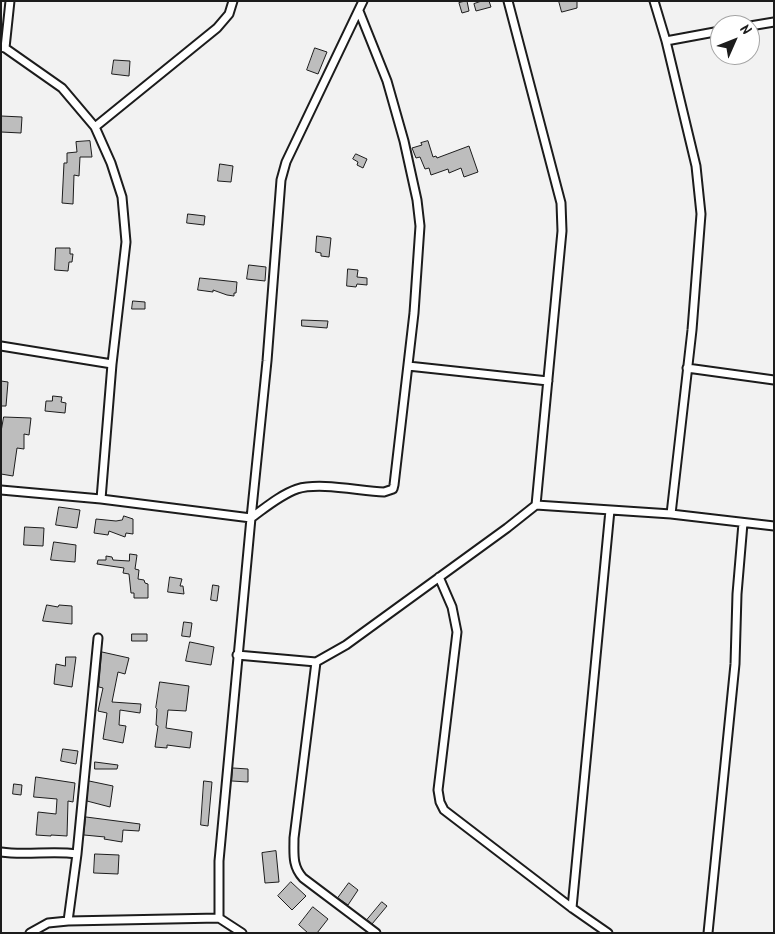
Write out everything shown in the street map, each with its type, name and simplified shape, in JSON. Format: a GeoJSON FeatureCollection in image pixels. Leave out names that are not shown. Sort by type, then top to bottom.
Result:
{"type":"FeatureCollection","features":[{"type":"Feature","properties":{"kind":"street"},"geometry":{"type":"LineString","coordinates":[[10,1],[3,48],[62,88],[95,127],[122,196],[126,242],[112,364],[101,499]]}},
{"type":"Feature","properties":{"kind":"street"},"geometry":{"type":"LineString","coordinates":[[95,127],[217,28],[229,14],[233,1]]}},
{"type":"Feature","properties":{"kind":"street"},"geometry":{"type":"LineString","coordinates":[[219,918],[219,861],[237,656],[267,361],[281,180],[286,162],[363,1]]}},
{"type":"Feature","properties":{"kind":"street"},"geometry":{"type":"LineString","coordinates":[[508,1],[561,203],[562,230],[536,505]]}},
{"type":"Feature","properties":{"kind":"street"},"geometry":{"type":"LineString","coordinates":[[654,1],[666,41],[696,166],[701,206],[694,311],[671,514]]}},
{"type":"Feature","properties":{"kind":"street"},"geometry":{"type":"LineString","coordinates":[[1,490],[101,499],[251,518],[286,494],[299,489],[320,487],[384,492],[393,489],[408,366],[420,226],[404,141],[387,81],[359,11]]}},
{"type":"Feature","properties":{"kind":"street"},"geometry":{"type":"LineString","coordinates":[[760,24],[774,22]]}},
{"type":"Feature","properties":{"kind":"street"},"geometry":{"type":"LineString","coordinates":[[666,41],[710,33]]}},
{"type":"Feature","properties":{"kind":"street"},"geometry":{"type":"LineString","coordinates":[[1,346],[112,364]]}},
{"type":"Feature","properties":{"kind":"street"},"geometry":{"type":"LineString","coordinates":[[408,366],[548,381]]}},
{"type":"Feature","properties":{"kind":"street"},"geometry":{"type":"LineString","coordinates":[[688,368],[774,380]]}},
{"type":"Feature","properties":{"kind":"street"},"geometry":{"type":"LineString","coordinates":[[237,656],[316,662],[346,645],[536,505],[671,514],[774,526]]}},
{"type":"Feature","properties":{"kind":"street"},"geometry":{"type":"LineString","coordinates":[[572,908],[610,510]]}},
{"type":"Feature","properties":{"kind":"street"},"geometry":{"type":"LineString","coordinates":[[708,933],[735,664],[743,523]]}},
{"type":"Feature","properties":{"kind":"street"},"geometry":{"type":"LineString","coordinates":[[439,577],[452,607],[457,632],[438,790],[440,802],[450,817],[608,933]]}},
{"type":"Feature","properties":{"kind":"street"},"geometry":{"type":"LineString","coordinates":[[68,921],[77,854],[98,638]]}},
{"type":"Feature","properties":{"kind":"street"},"geometry":{"type":"LineString","coordinates":[[316,662],[295,828],[293,860],[296,870],[303,878],[376,933]]}},
{"type":"Feature","properties":{"kind":"street"},"geometry":{"type":"LineString","coordinates":[[1,852],[21,854],[61,851],[77,854]]}},
{"type":"Feature","properties":{"kind":"street"},"geometry":{"type":"LineString","coordinates":[[30,933],[48,923],[68,921],[219,918],[242,933]]}},
{"type":"Feature","properties":{"kind":"building"},"geometry":{"type":"Polygon","coordinates":[[[467,1],[469,11],[462,13],[459,3],[467,1]]]}},
{"type":"Feature","properties":{"kind":"building"},"geometry":{"type":"Polygon","coordinates":[[[489,1],[491,7],[476,11],[474,4],[489,1]]]}},
{"type":"Feature","properties":{"kind":"building"},"geometry":{"type":"Polygon","coordinates":[[[559,1],[577,1],[577,8],[562,12],[559,1]]]}},
{"type":"Feature","properties":{"kind":"building"},"geometry":{"type":"Polygon","coordinates":[[[315,48],[327,52],[318,74],[307,70],[315,48]]]}},
{"type":"Feature","properties":{"kind":"building"},"geometry":{"type":"Polygon","coordinates":[[[114,60],[130,61],[129,76],[112,74],[114,60]]]}},
{"type":"Feature","properties":{"kind":"building"},"geometry":{"type":"Polygon","coordinates":[[[1,116],[22,117],[21,133],[1,132],[1,116]]]}},
{"type":"Feature","properties":{"kind":"building"},"geometry":{"type":"Polygon","coordinates":[[[90,141],[92,157],[80,157],[79,176],[74,175],[73,204],[62,203],[64,163],[67,163],[67,153],[77,152],[76,142],[90,141]]]}},
{"type":"Feature","properties":{"kind":"building"},"geometry":{"type":"Polygon","coordinates":[[[428,141],[433,157],[436,156],[437,158],[469,146],[478,172],[464,177],[461,168],[449,173],[448,169],[431,175],[429,168],[425,169],[420,157],[416,158],[412,148],[428,141]]]}},
{"type":"Feature","properties":{"kind":"building"},"geometry":{"type":"Polygon","coordinates":[[[356,154],[367,159],[363,168],[357,165],[358,162],[353,159],[356,154]]]}},
{"type":"Feature","properties":{"kind":"building"},"geometry":{"type":"Polygon","coordinates":[[[220,164],[233,166],[231,182],[218,181],[220,164]]]}},
{"type":"Feature","properties":{"kind":"building"},"geometry":{"type":"Polygon","coordinates":[[[188,214],[205,216],[204,225],[187,223],[188,214]]]}},
{"type":"Feature","properties":{"kind":"building"},"geometry":{"type":"Polygon","coordinates":[[[317,236],[331,238],[329,257],[321,256],[321,253],[316,252],[317,236]]]}},
{"type":"Feature","properties":{"kind":"building"},"geometry":{"type":"Polygon","coordinates":[[[56,248],[70,248],[70,254],[73,254],[72,262],[69,262],[68,271],[55,270],[56,248]]]}},
{"type":"Feature","properties":{"kind":"building"},"geometry":{"type":"Polygon","coordinates":[[[249,265],[266,267],[265,281],[247,279],[249,265]]]}},
{"type":"Feature","properties":{"kind":"building"},"geometry":{"type":"Polygon","coordinates":[[[348,269],[358,270],[357,277],[367,278],[367,285],[347,286],[348,269]]]}},
{"type":"Feature","properties":{"kind":"building"},"geometry":{"type":"Polygon","coordinates":[[[200,278],[237,282],[236,293],[234,293],[234,296],[213,290],[213,292],[198,290],[200,278]]]}},
{"type":"Feature","properties":{"kind":"building"},"geometry":{"type":"Polygon","coordinates":[[[133,301],[145,302],[145,309],[132,309],[133,301]]]}},
{"type":"Feature","properties":{"kind":"building"},"geometry":{"type":"Polygon","coordinates":[[[302,320],[328,321],[327,328],[302,326],[302,320]]]}},
{"type":"Feature","properties":{"kind":"building"},"geometry":{"type":"Polygon","coordinates":[[[1,381],[8,382],[6,406],[1,406],[1,381]]]}},
{"type":"Feature","properties":{"kind":"building"},"geometry":{"type":"Polygon","coordinates":[[[53,396],[62,397],[61,402],[66,403],[65,413],[45,411],[46,401],[52,401],[53,396]]]}},
{"type":"Feature","properties":{"kind":"building"},"geometry":{"type":"Polygon","coordinates":[[[4,417],[31,418],[29,435],[24,434],[24,449],[17,448],[13,476],[1,474],[1,432],[4,417]]]}},
{"type":"Feature","properties":{"kind":"building"},"geometry":{"type":"Polygon","coordinates":[[[59,507],[80,510],[77,528],[56,525],[59,507]]]}},
{"type":"Feature","properties":{"kind":"building"},"geometry":{"type":"Polygon","coordinates":[[[124,516],[133,519],[133,534],[126,533],[125,537],[109,531],[108,535],[94,533],[96,519],[116,521],[122,520],[124,516]]]}},
{"type":"Feature","properties":{"kind":"building"},"geometry":{"type":"Polygon","coordinates":[[[25,527],[44,528],[43,546],[24,545],[25,527]]]}},
{"type":"Feature","properties":{"kind":"building"},"geometry":{"type":"Polygon","coordinates":[[[54,542],[76,545],[75,562],[51,560],[54,542]]]}},
{"type":"Feature","properties":{"kind":"building"},"geometry":{"type":"Polygon","coordinates":[[[130,554],[137,555],[135,569],[139,570],[138,579],[144,580],[148,584],[148,598],[134,598],[134,593],[131,593],[129,574],[123,573],[124,568],[97,564],[98,560],[106,560],[106,556],[112,557],[113,560],[129,561],[130,554]]]}},
{"type":"Feature","properties":{"kind":"building"},"geometry":{"type":"Polygon","coordinates":[[[170,577],[182,579],[180,586],[183,586],[184,594],[168,592],[170,577]]]}},
{"type":"Feature","properties":{"kind":"building"},"geometry":{"type":"Polygon","coordinates":[[[213,585],[219,586],[217,601],[211,600],[213,585]]]}},
{"type":"Feature","properties":{"kind":"building"},"geometry":{"type":"Polygon","coordinates":[[[47,605],[58,607],[59,605],[72,606],[72,624],[43,621],[47,605]]]}},
{"type":"Feature","properties":{"kind":"building"},"geometry":{"type":"Polygon","coordinates":[[[184,622],[192,623],[190,637],[182,636],[184,622]]]}},
{"type":"Feature","properties":{"kind":"building"},"geometry":{"type":"Polygon","coordinates":[[[132,634],[147,634],[147,641],[132,641],[132,634]]]}},
{"type":"Feature","properties":{"kind":"building"},"geometry":{"type":"Polygon","coordinates":[[[190,642],[214,647],[211,665],[186,661],[190,642]]]}},
{"type":"Feature","properties":{"kind":"building"},"geometry":{"type":"Polygon","coordinates":[[[102,652],[129,658],[125,674],[118,672],[112,702],[141,704],[140,713],[120,710],[119,725],[126,726],[123,743],[103,739],[107,713],[98,711],[103,688],[99,687],[102,652]]]}},
{"type":"Feature","properties":{"kind":"building"},"geometry":{"type":"Polygon","coordinates":[[[66,657],[76,657],[72,687],[54,684],[56,664],[65,666],[66,657]]]}},
{"type":"Feature","properties":{"kind":"building"},"geometry":{"type":"Polygon","coordinates":[[[160,682],[189,686],[186,711],[168,710],[166,728],[192,732],[190,748],[167,745],[167,748],[155,747],[158,726],[156,725],[156,708],[160,682]]]}},
{"type":"Feature","properties":{"kind":"building"},"geometry":{"type":"Polygon","coordinates":[[[63,749],[78,751],[76,764],[61,761],[63,749]]]}},
{"type":"Feature","properties":{"kind":"building"},"geometry":{"type":"Polygon","coordinates":[[[95,762],[118,765],[117,769],[95,769],[95,762]]]}},
{"type":"Feature","properties":{"kind":"building"},"geometry":{"type":"Polygon","coordinates":[[[233,768],[248,769],[248,782],[232,781],[233,768]]]}},
{"type":"Feature","properties":{"kind":"building"},"geometry":{"type":"Polygon","coordinates":[[[36,777],[75,783],[73,802],[68,801],[67,836],[36,835],[38,812],[56,814],[57,799],[34,797],[36,777]]]}},
{"type":"Feature","properties":{"kind":"building"},"geometry":{"type":"Polygon","coordinates":[[[89,781],[113,786],[110,807],[87,801],[89,781]]]}},
{"type":"Feature","properties":{"kind":"building"},"geometry":{"type":"Polygon","coordinates":[[[204,781],[212,782],[208,826],[201,825],[204,781]]]}},
{"type":"Feature","properties":{"kind":"building"},"geometry":{"type":"Polygon","coordinates":[[[14,784],[22,785],[21,795],[13,794],[14,784]]]}},
{"type":"Feature","properties":{"kind":"building"},"geometry":{"type":"Polygon","coordinates":[[[86,817],[140,824],[139,831],[123,830],[122,842],[104,839],[105,837],[84,835],[86,817]]]}},
{"type":"Feature","properties":{"kind":"building"},"geometry":{"type":"Polygon","coordinates":[[[276,851],[279,882],[265,883],[262,853],[276,851]]]}},
{"type":"Feature","properties":{"kind":"building"},"geometry":{"type":"Polygon","coordinates":[[[95,854],[119,855],[118,874],[94,873],[95,854]]]}},
{"type":"Feature","properties":{"kind":"building"},"geometry":{"type":"Polygon","coordinates":[[[291,882],[306,896],[292,910],[278,896],[291,882]]]}},
{"type":"Feature","properties":{"kind":"building"},"geometry":{"type":"Polygon","coordinates":[[[349,883],[358,890],[348,905],[338,898],[349,883]]]}},
{"type":"Feature","properties":{"kind":"building"},"geometry":{"type":"Polygon","coordinates":[[[382,902],[387,906],[372,924],[367,920],[382,902]]]}},
{"type":"Feature","properties":{"kind":"building"},"geometry":{"type":"Polygon","coordinates":[[[313,907],[328,919],[317,933],[308,933],[299,925],[313,907]]]}}]}
